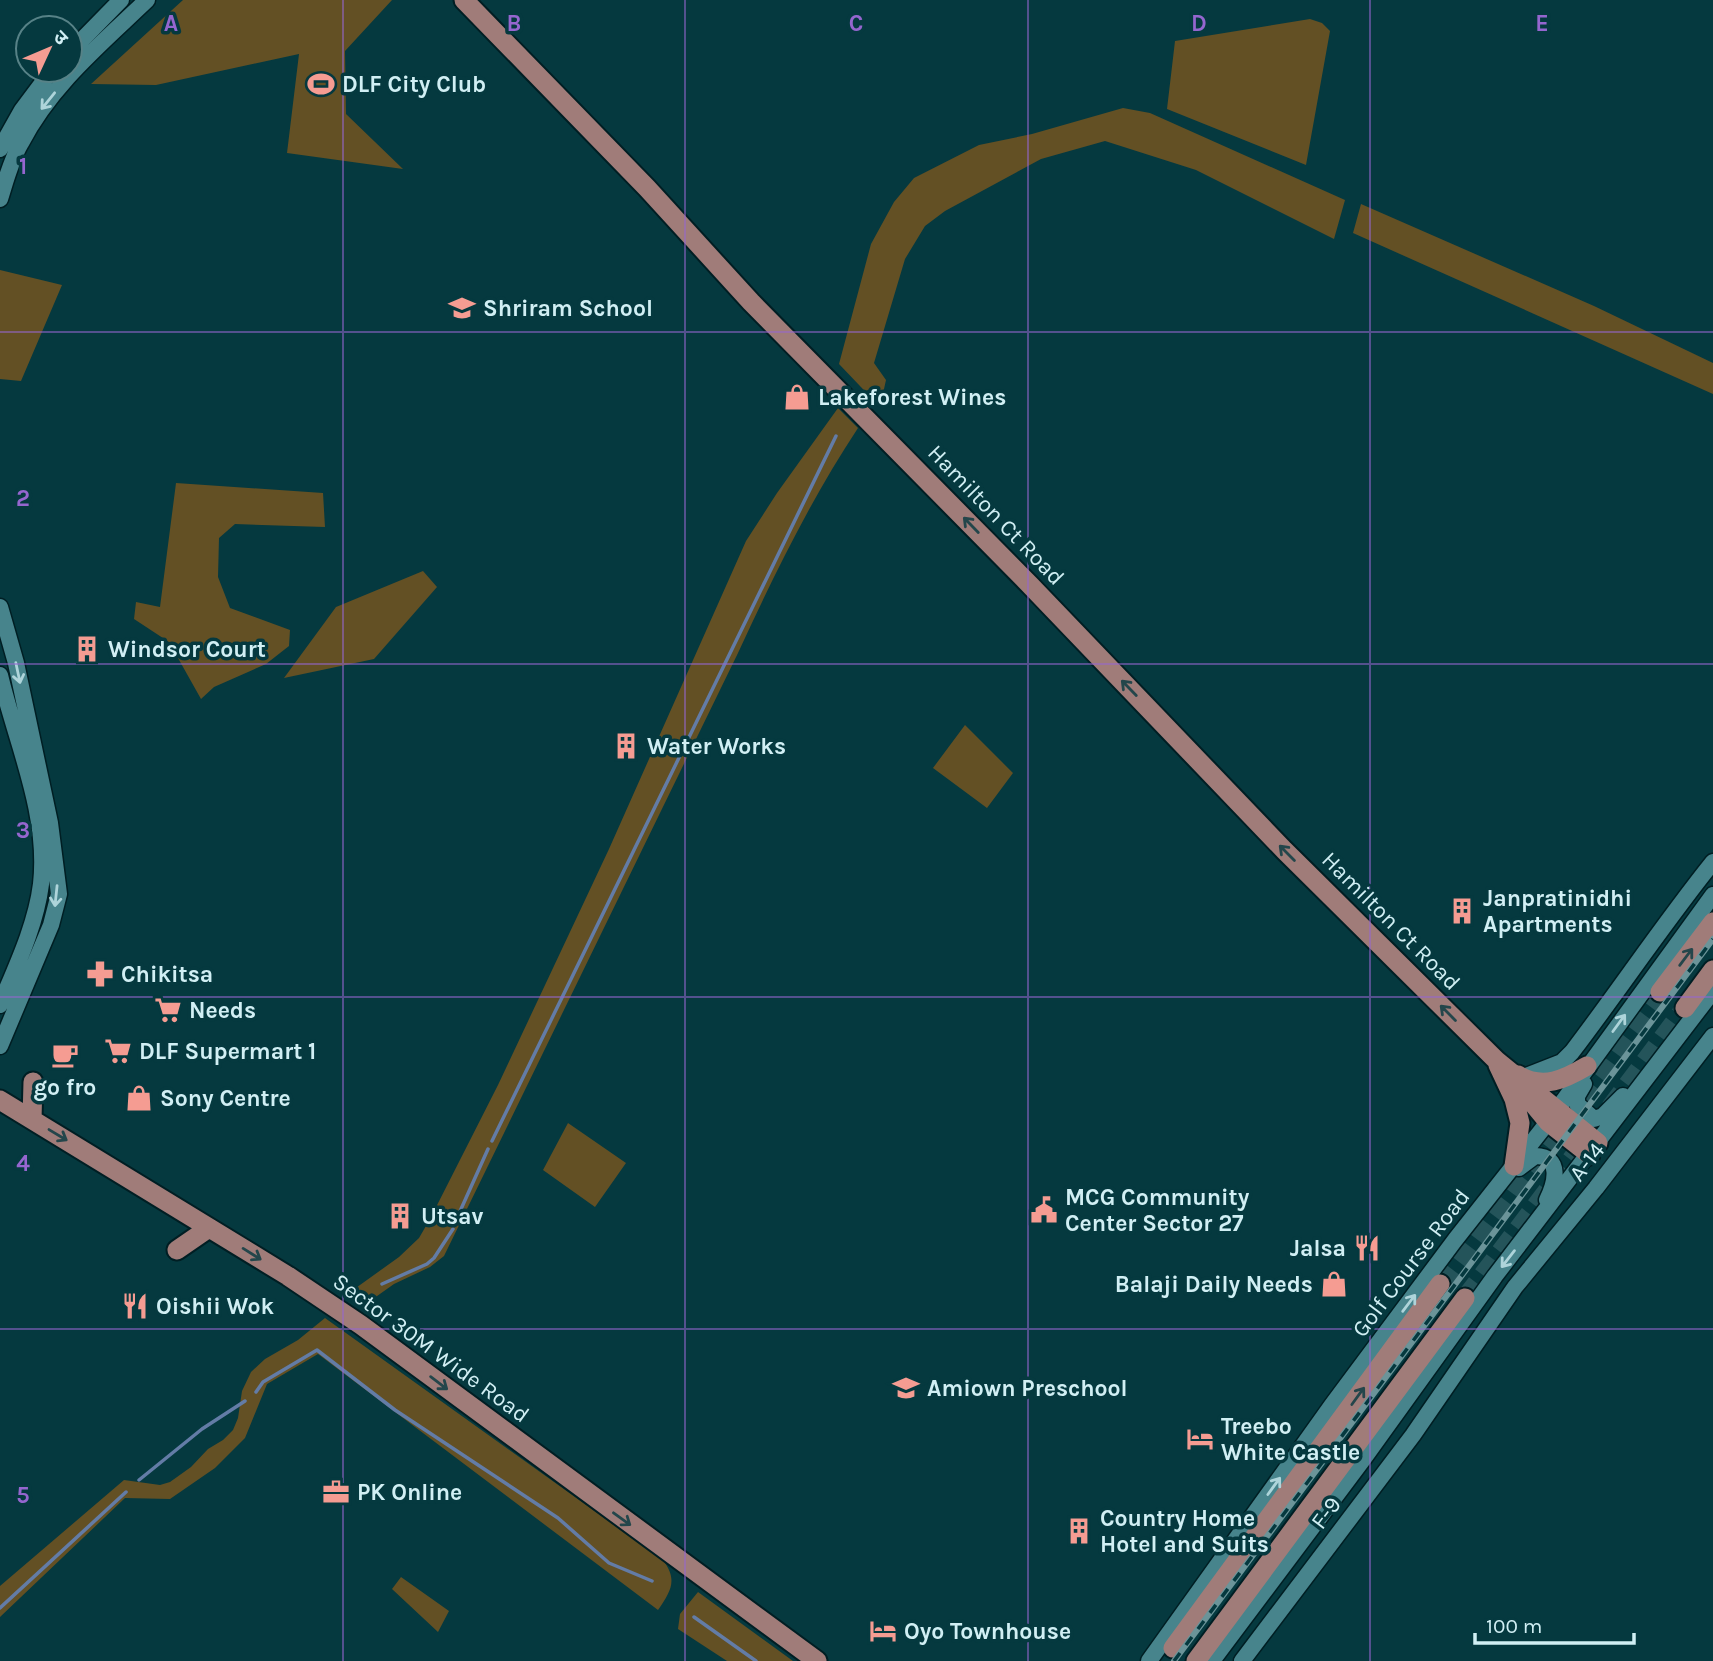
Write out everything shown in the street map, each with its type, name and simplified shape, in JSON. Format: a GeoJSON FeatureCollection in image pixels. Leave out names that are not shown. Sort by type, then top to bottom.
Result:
{"type":"FeatureCollection","features":[{"type":"Feature","properties":{"kind":"main road","name":"Hamilton Ct Road"},"geometry":{"type":"LineString","coordinates":[[464,0],[647,188],[759,309],[1030,585],[1284,850],[1552,1116],[1594,1149]]}},
{"type":"Feature","properties":{"kind":"main road"},"geometry":{"type":"LineString","coordinates":[[1660,992],[1713,922]]}},
{"type":"Feature","properties":{"kind":"main road"},"geometry":{"type":"LineString","coordinates":[[1685,1008],[1713,970]]}},
{"type":"Feature","properties":{"kind":"main road"},"geometry":{"type":"LineString","coordinates":[[1497,1061],[1521,1078],[1535,1081],[1561,1081],[1587,1066]]}},
{"type":"Feature","properties":{"kind":"main road"},"geometry":{"type":"LineString","coordinates":[[1497,1061],[1500,1073],[1514,1099],[1520,1123],[1509,1172]]}},
{"type":"Feature","properties":{"kind":"main road"},"geometry":{"type":"LineString","coordinates":[[32,1119],[33,1082]]}},
{"type":"Feature","properties":{"kind":"main road","name":"Sector 30M Wide Road"},"geometry":{"type":"LineString","coordinates":[[0,1100],[209,1227],[361,1325],[817,1661]]}},
{"type":"Feature","properties":{"kind":"main road"},"geometry":{"type":"LineString","coordinates":[[177,1250],[209,1227]]}},
{"type":"Feature","properties":{"kind":"main road"},"geometry":{"type":"LineString","coordinates":[[1173,1648],[1440,1284]]}},
{"type":"Feature","properties":{"kind":"main road"},"geometry":{"type":"LineString","coordinates":[[1196,1661],[1465,1298]]}},
{"type":"Feature","properties":{"kind":"street"},"geometry":{"type":"LineString","coordinates":[[84,38],[121,0]]}},
{"type":"Feature","properties":{"kind":"street"},"geometry":{"type":"LineString","coordinates":[[0,199],[20,144],[37,114],[71,72],[147,0]]}},
{"type":"Feature","properties":{"kind":"street"},"geometry":{"type":"LineString","coordinates":[[0,149],[22,110],[42,84]]}},
{"type":"Feature","properties":{"kind":"street"},"geometry":{"type":"LineString","coordinates":[[0,607],[16,663],[50,823],[59,894],[51,925],[0,1046]]}},
{"type":"Feature","properties":{"kind":"street"},"geometry":{"type":"LineString","coordinates":[[0,675],[33,796],[41,846],[41,884],[15,970],[0,1005]]}},
{"type":"Feature","properties":{"kind":"street"},"geometry":{"type":"LineString","coordinates":[[1521,1078],[1562,1062],[1572,1052],[1620,990],[1668,919],[1713,862]]}},
{"type":"Feature","properties":{"kind":"street","name":"Golf Course Road"},"geometry":{"type":"LineString","coordinates":[[1149,1661],[1332,1405],[1552,1116],[1713,895]]}},
{"type":"Feature","properties":{"kind":"street"},"geometry":{"type":"LineString","coordinates":[[1212,1661],[1461,1324],[1713,991]]}},
{"type":"Feature","properties":{"kind":"street","name":"A-14"},"geometry":{"type":"LineString","coordinates":[[1515,1287],[1713,1036]]}},
{"type":"Feature","properties":{"kind":"street"},"geometry":{"type":"LineString","coordinates":[[1603,1045],[1599,1064],[1576,1098],[1580,1108],[1588,1116],[1594,1119],[1603,1116],[1636,1083],[1647,1079]]}},
{"type":"Feature","properties":{"kind":"street"},"geometry":{"type":"LineString","coordinates":[[1509,1172],[1512,1176],[1530,1158],[1540,1156],[1549,1160],[1556,1179],[1546,1201],[1546,1212]]}},
{"type":"Feature","properties":{"kind":"street"},"geometry":{"type":"LineString","coordinates":[[1527,1272],[1535,1226]]}},
{"type":"Feature","properties":{"kind":"street","name":"F-9"},"geometry":{"type":"LineString","coordinates":[[1242,1661],[1413,1435],[1515,1287]]}},
{"type":"Feature","properties":{"kind":"street"},"geometry":{"type":"LineString","coordinates":[[1461,1324],[1497,1313]]}},
{"type":"Feature","properties":{"kind":"shaded area","name":"DLF City Club"},"geometry":{"type":"Polygon","coordinates":[[[183,0],[392,0],[345,51],[346,114],[403,169],[287,153],[299,54],[156,85],[91,84],[183,0]]]}},
{"type":"Feature","properties":{"kind":"shaded area"},"geometry":{"type":"Polygon","coordinates":[[[1310,19],[1322,23],[1330,31],[1306,165],[1167,109],[1175,41],[1310,19]]]}},
{"type":"Feature","properties":{"kind":"shaded area"},"geometry":{"type":"Polygon","coordinates":[[[1123,108],[1150,113],[1345,200],[1334,239],[1196,170],[1105,141],[1041,159],[945,211],[925,226],[905,259],[874,363],[886,380],[880,407],[839,364],[871,244],[894,202],[914,178],[979,145],[1032,134],[1123,108]]]}},
{"type":"Feature","properties":{"kind":"shaded area"},"geometry":{"type":"Polygon","coordinates":[[[1361,204],[1594,306],[1713,363],[1713,394],[1353,233],[1361,204]]]}},
{"type":"Feature","properties":{"kind":"shaded area"},"geometry":{"type":"Polygon","coordinates":[[[0,270],[62,285],[21,381],[0,379],[0,270]]]}},
{"type":"Feature","properties":{"kind":"shaded area"},"geometry":{"type":"Polygon","coordinates":[[[838,408],[858,428],[824,482],[779,566],[444,1256],[430,1267],[394,1284],[370,1301],[353,1290],[399,1257],[419,1238],[430,1219],[498,1085],[609,849],[746,541],[838,408]]]}},
{"type":"Feature","properties":{"kind":"shaded area"},"geometry":{"type":"Polygon","coordinates":[[[176,483],[323,493],[325,527],[235,524],[219,538],[218,577],[230,608],[290,630],[289,646],[266,664],[214,687],[201,699],[169,642],[134,619],[136,602],[160,607],[176,483]]]}},
{"type":"Feature","properties":{"kind":"shaded area"},"geometry":{"type":"Polygon","coordinates":[[[423,571],[437,587],[374,659],[284,678],[336,607],[423,571]]]}},
{"type":"Feature","properties":{"kind":"shaded area"},"geometry":{"type":"Polygon","coordinates":[[[965,725],[1013,773],[987,808],[933,768],[965,725]]]}},
{"type":"Feature","properties":{"kind":"shaded area"},"geometry":{"type":"Polygon","coordinates":[[[568,1123],[626,1163],[595,1207],[543,1170],[568,1123]]]}},
{"type":"Feature","properties":{"kind":"shaded area"},"geometry":{"type":"Polygon","coordinates":[[[325,1318],[663,1560],[668,1567],[671,1585],[658,1610],[318,1354],[267,1384],[245,1438],[215,1468],[170,1499],[125,1498],[0,1617],[0,1586],[124,1480],[160,1485],[170,1482],[191,1467],[208,1449],[233,1430],[238,1418],[242,1391],[251,1372],[265,1359],[298,1340],[325,1318]]]}},
{"type":"Feature","properties":{"kind":"shaded area"},"geometry":{"type":"Polygon","coordinates":[[[401,1577],[449,1611],[438,1632],[392,1589],[401,1577]]]}},
{"type":"Feature","properties":{"kind":"shaded area"},"geometry":{"type":"Polygon","coordinates":[[[698,1592],[793,1661],[727,1661],[678,1629],[680,1614],[698,1592]]]}},
{"type":"Feature","properties":{"kind":"waterway"},"geometry":{"type":"LineString","coordinates":[[492,1141],[836,436]]}},
{"type":"Feature","properties":{"kind":"waterway"},"geometry":{"type":"LineString","coordinates":[[457,1218],[488,1149]]}},
{"type":"Feature","properties":{"kind":"waterway"},"geometry":{"type":"LineString","coordinates":[[382,1284],[427,1264],[453,1229]]}},
{"type":"Feature","properties":{"kind":"waterway"},"geometry":{"type":"LineString","coordinates":[[256,1392],[263,1382],[317,1350],[395,1410],[558,1518],[609,1563],[652,1581]]}},
{"type":"Feature","properties":{"kind":"waterway"},"geometry":{"type":"LineString","coordinates":[[139,1480],[202,1429],[245,1401]]}},
{"type":"Feature","properties":{"kind":"waterway"},"geometry":{"type":"LineString","coordinates":[[0,1608],[126,1492]]}},
{"type":"Feature","properties":{"kind":"waterway"},"geometry":{"type":"LineString","coordinates":[[694,1617],[756,1661]]}},
{"type":"Feature","properties":{"kind":"tunnel"},"geometry":{"type":"LineString","coordinates":[[1440,1284],[1660,992]]}},
{"type":"Feature","properties":{"kind":"tunnel"},"geometry":{"type":"LineString","coordinates":[[1610,1108],[1685,1008]]}},
{"type":"Feature","properties":{"kind":"tunnel"},"geometry":{"type":"LineString","coordinates":[[1465,1298],[1590,1135]]}},
{"type":"Feature","properties":{"kind":"railway"},"geometry":{"type":"LineString","coordinates":[[1174,1661],[1713,939]]}},
{"type":"Feature","properties":{"kind":"place","name":"DLF City Club"},"geometry":{"type":"Point","coordinates":[321,84]}},
{"type":"Feature","properties":{"kind":"place","name":"Shriram School"},"geometry":{"type":"Point","coordinates":[462,308]}},
{"type":"Feature","properties":{"kind":"place","name":"Lakeforest Wines"},"geometry":{"type":"Point","coordinates":[797,397]}},
{"type":"Feature","properties":{"kind":"place","name":"Windsor Court"},"geometry":{"type":"Point","coordinates":[87,649]}},
{"type":"Feature","properties":{"kind":"place","name":"Water Works"},"geometry":{"type":"Point","coordinates":[626,746]}},
{"type":"Feature","properties":{"kind":"place","name":"Janpratinidhi Apartments"},"geometry":{"type":"Point","coordinates":[1462,911]}},
{"type":"Feature","properties":{"kind":"place","name":"Chikitsa"},"geometry":{"type":"Point","coordinates":[100,974]}},
{"type":"Feature","properties":{"kind":"place","name":"Needs"},"geometry":{"type":"Point","coordinates":[168,1010]}},
{"type":"Feature","properties":{"kind":"place","name":"DLF Supermart 1"},"geometry":{"type":"Point","coordinates":[118,1051]}},
{"type":"Feature","properties":{"kind":"place","name":"go fro"},"geometry":{"type":"Point","coordinates":[65,1055]}},
{"type":"Feature","properties":{"kind":"place","name":"Sony Centre"},"geometry":{"type":"Point","coordinates":[139,1098]}},
{"type":"Feature","properties":{"kind":"place","name":"MCG Community Center Sector 27"},"geometry":{"type":"Point","coordinates":[1044,1210]}},
{"type":"Feature","properties":{"kind":"place","name":"Utsav"},"geometry":{"type":"Point","coordinates":[400,1216]}},
{"type":"Feature","properties":{"kind":"place","name":"Jalsa"},"geometry":{"type":"Point","coordinates":[1367,1248]}},
{"type":"Feature","properties":{"kind":"place","name":"Balaji Daily Needs"},"geometry":{"type":"Point","coordinates":[1334,1284]}},
{"type":"Feature","properties":{"kind":"place","name":"Oishii Wok"},"geometry":{"type":"Point","coordinates":[135,1306]}},
{"type":"Feature","properties":{"kind":"place","name":"Amiown Preschool"},"geometry":{"type":"Point","coordinates":[906,1388]}},
{"type":"Feature","properties":{"kind":"place","name":"Treebo White Castle"},"geometry":{"type":"Point","coordinates":[1200,1439]}},
{"type":"Feature","properties":{"kind":"place","name":"PK Online"},"geometry":{"type":"Point","coordinates":[336,1492]}},
{"type":"Feature","properties":{"kind":"place","name":"Country Home Hotel and Suits"},"geometry":{"type":"Point","coordinates":[1079,1531]}},
{"type":"Feature","properties":{"kind":"place","name":"Oyo Townhouse"},"geometry":{"type":"Point","coordinates":[883,1631]}}]}
